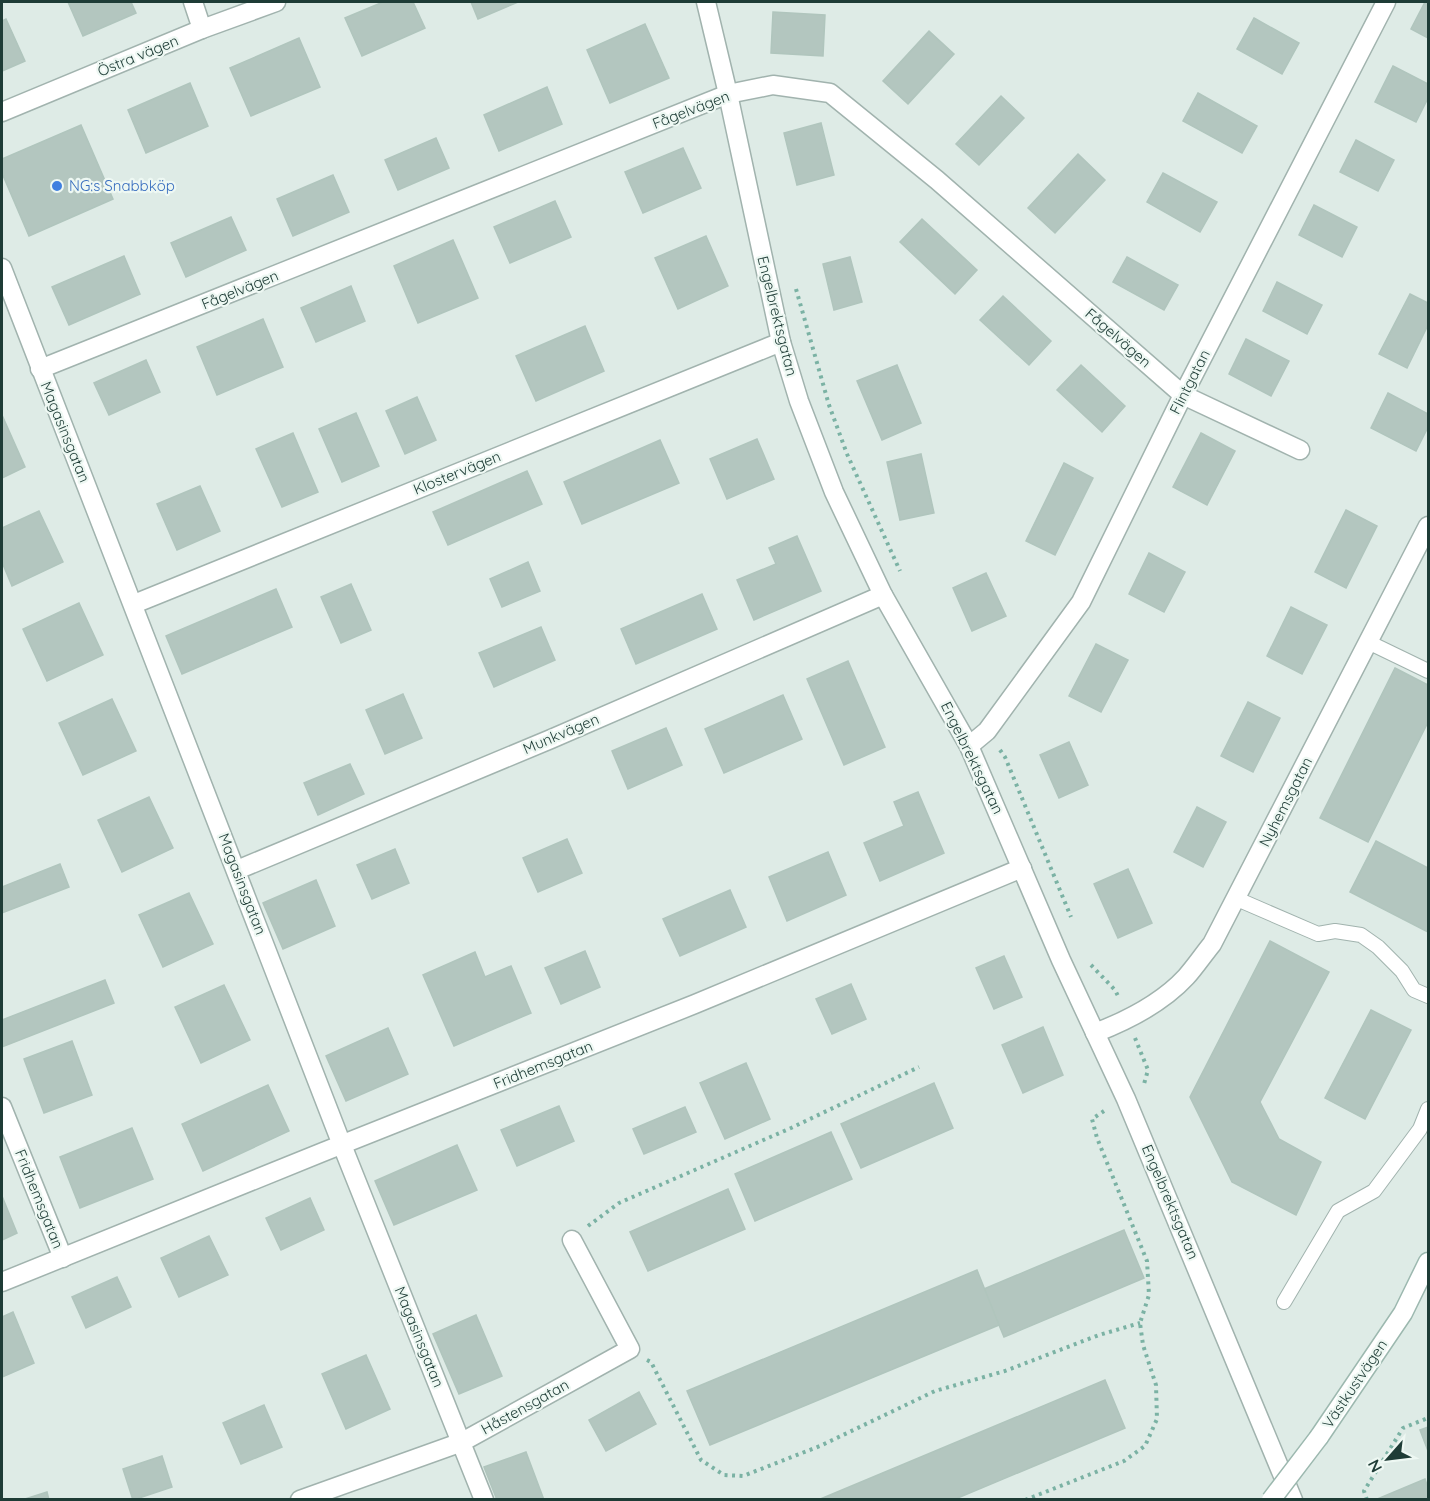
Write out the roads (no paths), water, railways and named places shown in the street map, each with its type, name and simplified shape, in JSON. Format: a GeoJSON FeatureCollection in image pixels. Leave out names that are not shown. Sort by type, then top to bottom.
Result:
{"type":"FeatureCollection","features":[{"type":"Feature","properties":{"kind":"street"},"geometry":{"type":"LineString","coordinates":[[193,2],[202,29]]}},
{"type":"Feature","properties":{"kind":"street","name":"Östra vägen"},"geometry":{"type":"LineString","coordinates":[[2,112],[202,29],[276,2]]}},
{"type":"Feature","properties":{"kind":"street","name":"Engelbrektsgatan"},"geometry":{"type":"LineString","coordinates":[[706,2],[781,342],[799,401],[834,492],[883,595],[969,746],[1131,1110],[1293,1500]]}},
{"type":"Feature","properties":{"kind":"street","name":"Flintgatan"},"geometry":{"type":"LineString","coordinates":[[969,746],[987,731],[1081,602],[1183,395],[1386,2]]}},
{"type":"Feature","properties":{"kind":"street","name":"Fågelvägen"},"geometry":{"type":"LineString","coordinates":[[40,369],[728,94],[773,85],[830,93],[937,180],[1183,395],[1300,450]]}},
{"type":"Feature","properties":{"kind":"street","name":"Magasinsgatan"},"geometry":{"type":"LineString","coordinates":[[2,268],[342,1145],[484,1500]]}},
{"type":"Feature","properties":{"kind":"street","name":"Klostervägen"},"geometry":{"type":"LineString","coordinates":[[134,604],[781,342]]}},
{"type":"Feature","properties":{"kind":"street","name":"Nyhemsgatan"},"geometry":{"type":"LineString","coordinates":[[1095,1033],[1128,1020],[1185,978],[1212,944],[1428,526]]}},
{"type":"Feature","properties":{"kind":"street","name":"Munkvägen"},"geometry":{"type":"LineString","coordinates":[[237,870],[551,739],[883,595]]}},
{"type":"Feature","properties":{"kind":"street","name":"Fridhemsgatan"},"geometry":{"type":"LineString","coordinates":[[2,1282],[696,1004],[1022,868]]}},
{"type":"Feature","properties":{"kind":"street","name":"Fridhemsgatan"},"geometry":{"type":"LineString","coordinates":[[2,1107],[63,1258]]}},
{"type":"Feature","properties":{"kind":"street","name":"Håstensgatan"},"geometry":{"type":"LineString","coordinates":[[300,1500],[462,1442],[630,1349],[572,1240]]}},
{"type":"Feature","properties":{"kind":"street","name":"Västkustvägen"},"geometry":{"type":"LineString","coordinates":[[1271,1500],[1319,1437],[1403,1313],[1428,1262]]}},
{"type":"Feature","properties":{"kind":"lane"},"geometry":{"type":"LineString","coordinates":[[1368,642],[1428,671]]}},
{"type":"Feature","properties":{"kind":"lane"},"geometry":{"type":"LineString","coordinates":[[1237,899],[1318,934],[1335,932],[1361,935],[1378,947],[1402,971],[1414,990],[1428,996]]}},
{"type":"Feature","properties":{"kind":"lane"},"geometry":{"type":"LineString","coordinates":[[1284,1302],[1338,1211],[1374,1191],[1420,1129],[1428,1109]]}},
{"type":"Feature","properties":{"kind":"place","name":"NG:s Snabbköp"},"geometry":{"type":"Point","coordinates":[57,186]}}]}
